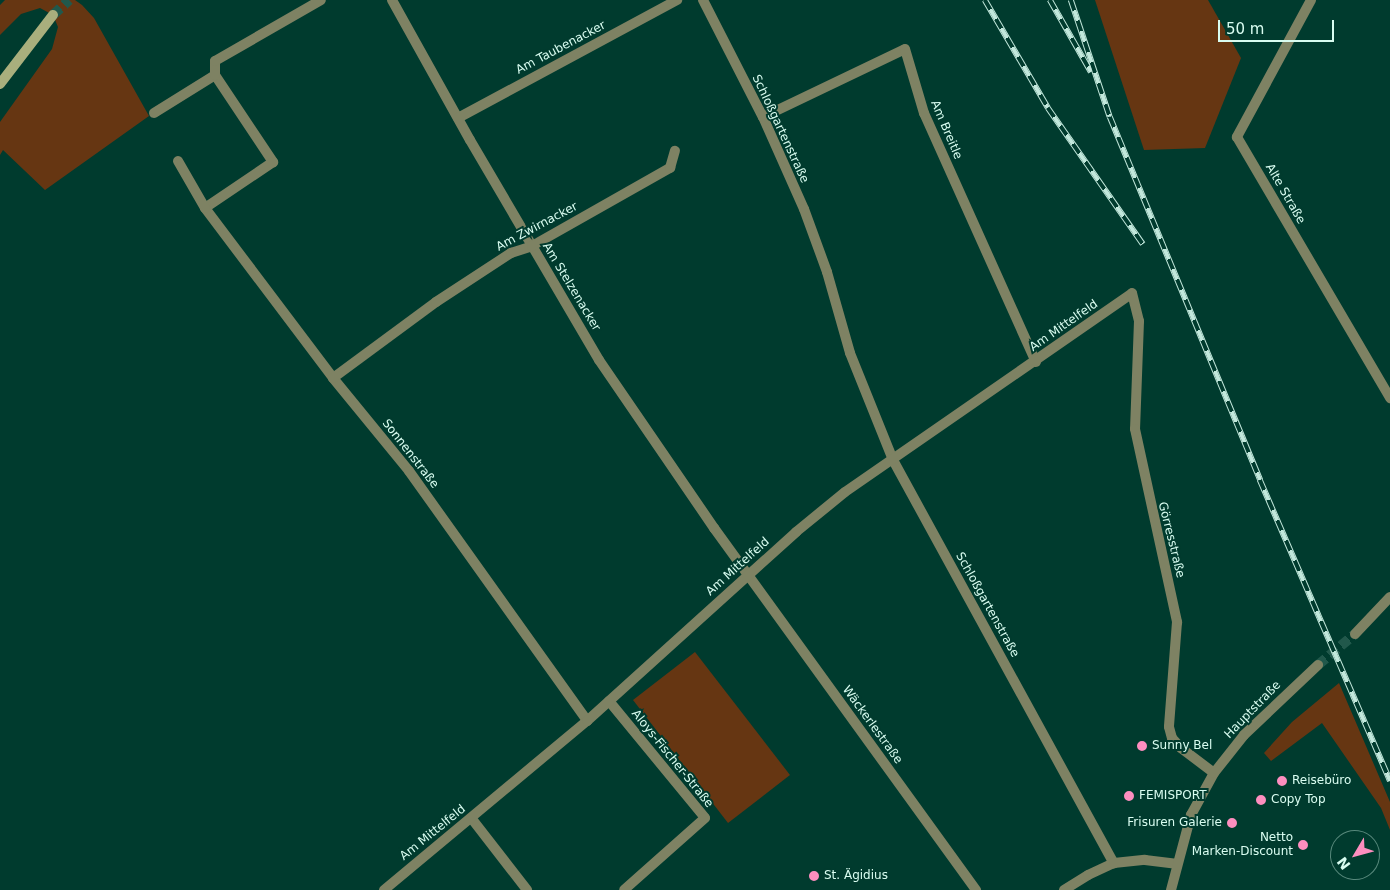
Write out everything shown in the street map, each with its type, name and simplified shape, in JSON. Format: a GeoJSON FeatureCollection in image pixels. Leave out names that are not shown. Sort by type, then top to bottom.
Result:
{"type":"FeatureCollection","features":[{"type":"Feature","properties":{"kind":"main road"},"geometry":{"type":"LineString","coordinates":[[0,84],[53,15]]}},
{"type":"Feature","properties":{"kind":"street"},"geometry":{"type":"LineString","coordinates":[[205,208],[273,162],[215,75],[215,61],[321,0]]}},
{"type":"Feature","properties":{"kind":"street","name":"Am Stelzenacker"},"geometry":{"type":"LineString","coordinates":[[392,0],[458,118],[599,360],[748,575]]}},
{"type":"Feature","properties":{"kind":"street","name":"Am Taubenacker"},"geometry":{"type":"LineString","coordinates":[[458,118],[677,0]]}},
{"type":"Feature","properties":{"kind":"street","name":"Schloßgartenstraße"},"geometry":{"type":"LineString","coordinates":[[703,0],[763,117],[827,272],[850,353],[893,460],[1114,863]]}},
{"type":"Feature","properties":{"kind":"street","name":"Alte Straße"},"geometry":{"type":"LineString","coordinates":[[1311,0],[1237,137],[1390,398]]}},
{"type":"Feature","properties":{"kind":"street","name":"Am Breitle"},"geometry":{"type":"LineString","coordinates":[[763,117],[904,49],[924,113],[1036,362]]}},
{"type":"Feature","properties":{"kind":"street"},"geometry":{"type":"LineString","coordinates":[[154,113],[215,75]]}},
{"type":"Feature","properties":{"kind":"street","name":"Am Zwirnacker"},"geometry":{"type":"LineString","coordinates":[[332,378],[452,291],[511,253],[532,246],[670,168],[675,151]]}},
{"type":"Feature","properties":{"kind":"street","name":"Sonnenstraße"},"geometry":{"type":"LineString","coordinates":[[178,161],[205,208],[332,378],[409,471],[587,721]]}},
{"type":"Feature","properties":{"kind":"street","name":"Am Mittelfeld"},"geometry":{"type":"LineString","coordinates":[[384,890],[472,819],[587,721],[748,575],[846,492],[1036,362],[1132,293]]}},
{"type":"Feature","properties":{"kind":"street","name":"Görresstraße"},"geometry":{"type":"LineString","coordinates":[[1132,293],[1139,321],[1135,429],[1177,622],[1169,727],[1172,738],[1181,748],[1214,773]]}},
{"type":"Feature","properties":{"kind":"street","name":"Wäckerlestraße"},"geometry":{"type":"LineString","coordinates":[[748,575],[976,890]]}},
{"type":"Feature","properties":{"kind":"street"},"geometry":{"type":"LineString","coordinates":[[1354,634],[1390,597]]}},
{"type":"Feature","properties":{"kind":"street","name":"Hauptstraße"},"geometry":{"type":"LineString","coordinates":[[1171,890],[1176,864],[1191,815],[1214,773],[1244,736],[1318,665]]}},
{"type":"Feature","properties":{"kind":"street","name":"Aloys-Fischer-Straße"},"geometry":{"type":"LineString","coordinates":[[609,701],[705,818],[624,890]]}},
{"type":"Feature","properties":{"kind":"street"},"geometry":{"type":"LineString","coordinates":[[472,819],[527,890]]}},
{"type":"Feature","properties":{"kind":"street"},"geometry":{"type":"LineString","coordinates":[[1064,890],[1088,875],[1114,863],[1145,860],[1176,864]]}},
{"type":"Feature","properties":{"kind":"shaded area"},"geometry":{"type":"Polygon","coordinates":[[[5,0],[75,0],[82,5],[94,18],[149,116],[45,190],[3,150],[0,155],[0,122],[52,49],[58,27],[53,15],[40,8],[21,14],[0,35],[0,5],[5,0]]]}},
{"type":"Feature","properties":{"kind":"shaded area"},"geometry":{"type":"Polygon","coordinates":[[[1095,0],[1208,0],[1241,58],[1205,148],[1144,150],[1095,0]]]}},
{"type":"Feature","properties":{"kind":"shaded area"},"geometry":{"type":"Polygon","coordinates":[[[695,652],[790,775],[728,823],[633,700],[695,652]]]}},
{"type":"Feature","properties":{"kind":"shaded area"},"geometry":{"type":"Polygon","coordinates":[[[1339,683],[1390,802],[1390,830],[1381,808],[1322,723],[1271,761],[1264,753],[1292,722],[1339,683]]]}},
{"type":"Feature","properties":{"kind":"tunnel"},"geometry":{"type":"LineString","coordinates":[[53,15],[69,0]]}},
{"type":"Feature","properties":{"kind":"tunnel"},"geometry":{"type":"LineString","coordinates":[[1318,665],[1355,634]]}},
{"type":"Feature","properties":{"kind":"railway"},"geometry":{"type":"LineString","coordinates":[[985,0],[1048,108],[1143,244]]}},
{"type":"Feature","properties":{"kind":"railway"},"geometry":{"type":"LineString","coordinates":[[1050,0],[1091,72]]}},
{"type":"Feature","properties":{"kind":"railway"},"geometry":{"type":"LineString","coordinates":[[1071,0],[1110,117],[1260,480],[1390,781]]}},
{"type":"Feature","properties":{"kind":"place","name":"Sunny Bel"},"geometry":{"type":"Point","coordinates":[1142,746]}},
{"type":"Feature","properties":{"kind":"place","name":"Reisebüro"},"geometry":{"type":"Point","coordinates":[1282,781]}},
{"type":"Feature","properties":{"kind":"place","name":"FEMISPORT"},"geometry":{"type":"Point","coordinates":[1129,796]}},
{"type":"Feature","properties":{"kind":"place","name":"Copy Top"},"geometry":{"type":"Point","coordinates":[1261,800]}},
{"type":"Feature","properties":{"kind":"place","name":"Frisuren Galerie"},"geometry":{"type":"Point","coordinates":[1232,823]}},
{"type":"Feature","properties":{"kind":"place","name":"Netto Marken-Discount"},"geometry":{"type":"Point","coordinates":[1303,845]}},
{"type":"Feature","properties":{"kind":"place","name":"St. Ägidius"},"geometry":{"type":"Point","coordinates":[814,876]}}]}
